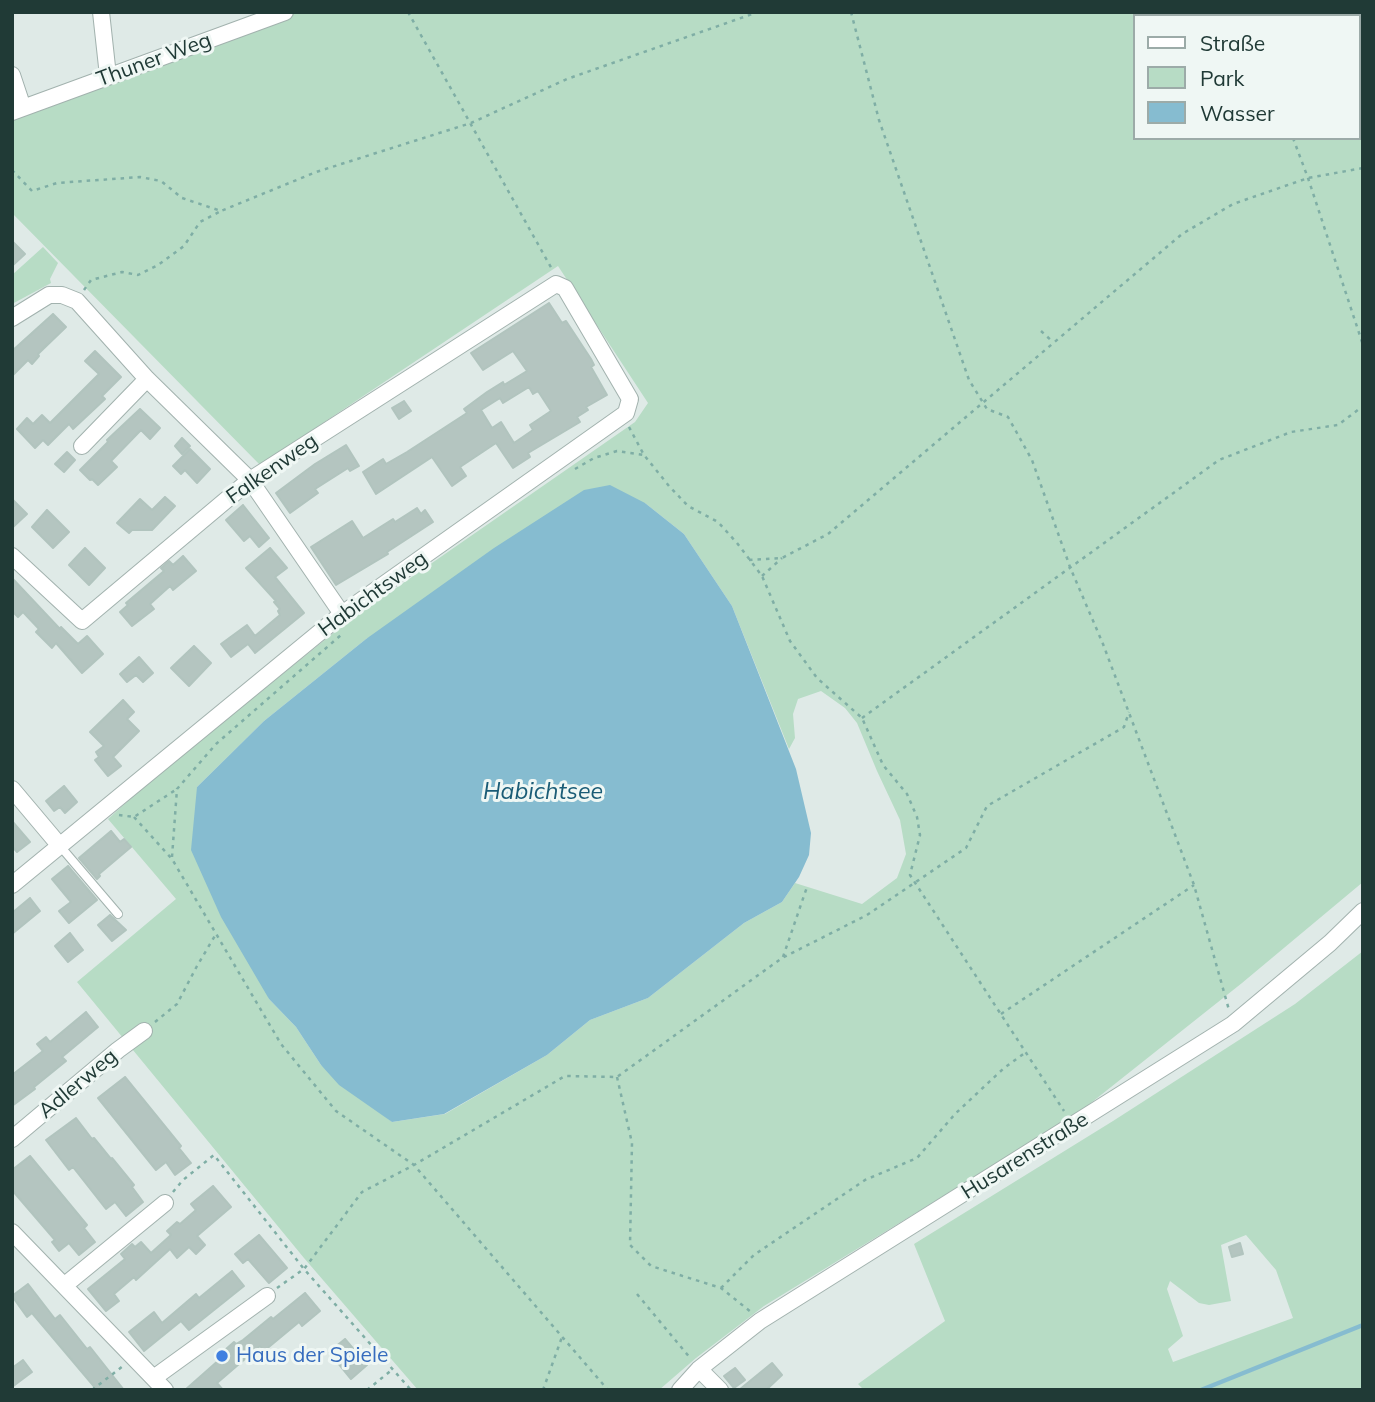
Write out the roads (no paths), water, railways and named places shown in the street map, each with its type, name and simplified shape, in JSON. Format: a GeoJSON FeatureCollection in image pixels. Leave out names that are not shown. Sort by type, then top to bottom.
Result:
{"type":"FeatureCollection","features":[{"type":"Feature","properties":{"kind":"street"},"geometry":{"type":"LineString","coordinates":[[101,12],[107,76]]}},
{"type":"Feature","properties":{"kind":"street","name":"Thuner Weg"},"geometry":{"type":"LineString","coordinates":[[12,75],[18,110],[285,12]]}},
{"type":"Feature","properties":{"kind":"street","name":"Habichtsweg"},"geometry":{"type":"LineString","coordinates":[[12,885],[345,622],[626,413],[630,400],[565,288],[556,284]]}},
{"type":"Feature","properties":{"kind":"street","name":"Falkenweg"},"geometry":{"type":"LineString","coordinates":[[12,556],[82,621],[250,480],[556,284]]}},
{"type":"Feature","properties":{"kind":"street"},"geometry":{"type":"LineString","coordinates":[[12,318],[49,295],[62,295],[76,301],[147,379],[250,480],[345,622]]}},
{"type":"Feature","properties":{"kind":"street"},"geometry":{"type":"LineString","coordinates":[[82,446],[147,379]]}},
{"type":"Feature","properties":{"kind":"street"},"geometry":{"type":"LineString","coordinates":[[12,789],[60,846]]}},
{"type":"Feature","properties":{"kind":"street","name":"Husarenstraße"},"geometry":{"type":"LineString","coordinates":[[680,1390],[699,1369],[760,1321],[1233,1024],[1330,943],[1363,911]]}},
{"type":"Feature","properties":{"kind":"street","name":"Adlerweg"},"geometry":{"type":"LineString","coordinates":[[12,1139],[144,1031]]}},
{"type":"Feature","properties":{"kind":"street"},"geometry":{"type":"LineString","coordinates":[[65,1285],[165,1203]]}},
{"type":"Feature","properties":{"kind":"street"},"geometry":{"type":"LineString","coordinates":[[12,1232],[160,1383],[267,1296]]}},
{"type":"Feature","properties":{"kind":"street"},"geometry":{"type":"LineString","coordinates":[[699,1369],[720,1390]]}},
{"type":"Feature","properties":{"kind":"lane"},"geometry":{"type":"LineString","coordinates":[[60,846],[118,915]]}},
{"type":"Feature","properties":{"kind":"water","name":"Habichtsee"},"geometry":{"type":"Polygon","coordinates":[[[610,485],[645,503],[684,534],[732,606],[796,769],[811,833],[809,855],[799,877],[782,902],[744,923],[648,998],[590,1020],[547,1055],[444,1114],[392,1122],[339,1085],[321,1065],[296,1027],[269,999],[221,917],[191,850],[197,787],[264,721],[366,639],[494,548],[584,490],[610,485]]]}},
{"type":"Feature","properties":{"kind":"waterway"},"geometry":{"type":"LineString","coordinates":[[1201,1390],[1363,1325]]}},
{"type":"Feature","properties":{"kind":"place","name":"Haus der Spiele"},"geometry":{"type":"Point","coordinates":[222,1356]}}]}
